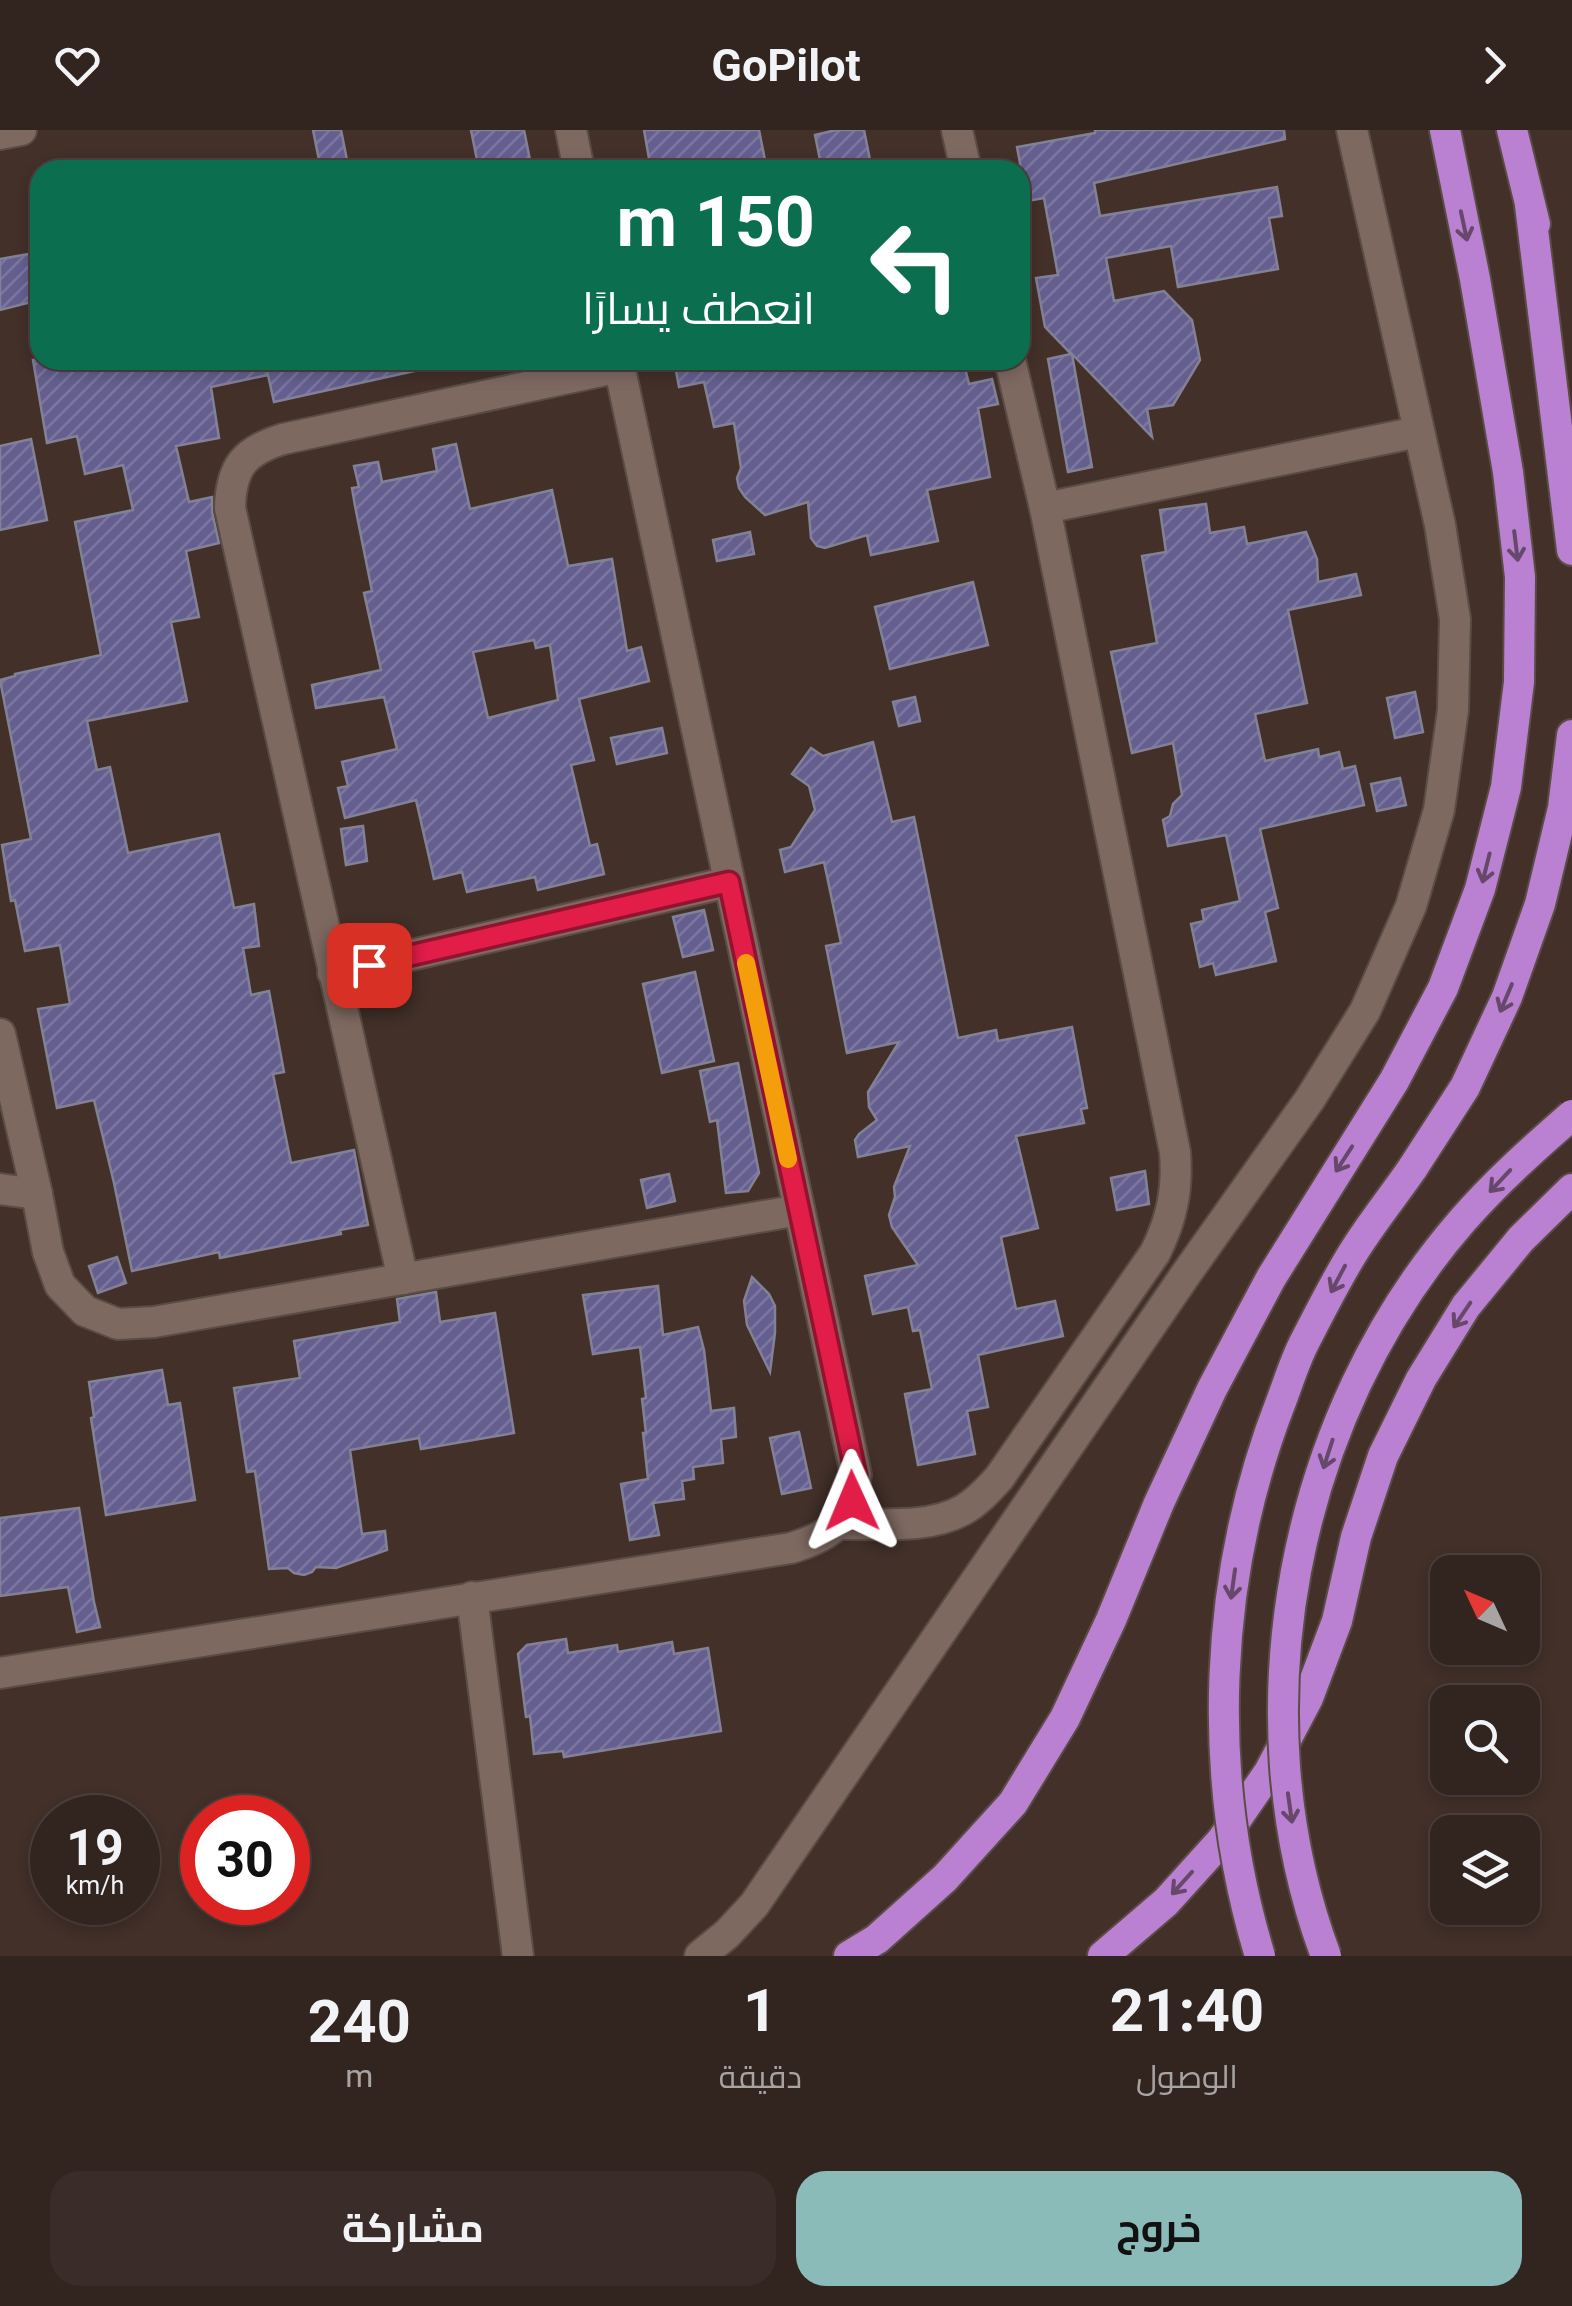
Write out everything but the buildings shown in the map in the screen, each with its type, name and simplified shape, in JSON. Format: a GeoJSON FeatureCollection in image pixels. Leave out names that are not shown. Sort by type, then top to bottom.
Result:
{"type":"FeatureCollection","features":[{"type":"Feature","properties":{"kind":"highway"},"geometry":{"type":"LineString","coordinates":[[849,1956],[876,1939],[968,1854],[1013,1804],[1065,1718],[1212,1389],[1270,1278],[1394,1082],[1443,988],[1480,890],[1506,787],[1519,682],[1520,577],[1508,472],[1445,130]]}},
{"type":"Feature","properties":{"kind":"highway"},"geometry":{"type":"LineString","coordinates":[[1512,130],[1572,369]]}},
{"type":"Feature","properties":{"kind":"highway"},"geometry":{"type":"LineString","coordinates":[[1530,206],[1572,550]]}},
{"type":"Feature","properties":{"kind":"highway"},"geometry":{"type":"LineString","coordinates":[[1260,1956],[1235,1851],[1224,1749],[1225,1645],[1239,1542],[1265,1442],[1303,1345],[1352,1254],[1465,1086],[1507,997],[1540,904],[1563,808],[1572,735]]}},
{"type":"Feature","properties":{"kind":"highway"},"geometry":{"type":"LineString","coordinates":[[1326,1956],[1296,1848],[1285,1766],[1283,1682],[1289,1616],[1307,1517],[1333,1438],[1367,1362],[1410,1290],[1461,1222],[1518,1162],[1572,1116]]}},
{"type":"Feature","properties":{"kind":"highway"},"geometry":{"type":"LineString","coordinates":[[1103,1956],[1166,1902],[1231,1826],[1269,1772],[1308,1698],[1337,1621],[1356,1537],[1383,1456],[1420,1379],[1477,1292],[1572,1189]]}},
{"type":"Feature","properties":{"kind":"street"},"geometry":{"type":"LineString","coordinates":[[0,134],[20,130]]}},
{"type":"Feature","properties":{"kind":"street"},"geometry":{"type":"LineString","coordinates":[[571,130],[577,160]]}},
{"type":"Feature","properties":{"kind":"street"},"geometry":{"type":"LineString","coordinates":[[957,130],[964,160]]}},
{"type":"Feature","properties":{"kind":"street"},"geometry":{"type":"LineString","coordinates":[[700,1956],[754,1905],[1310,1099],[1365,1011],[1410,906],[1439,810],[1453,710],[1455,619],[1440,525],[1352,130]]}},
{"type":"Feature","properties":{"kind":"street"},"geometry":{"type":"LineString","coordinates":[[403,1279],[230,508],[231,484],[241,462],[259,446],[592,370]]}},
{"type":"Feature","properties":{"kind":"street"},"geometry":{"type":"LineString","coordinates":[[0,1673],[791,1548],[816,1541],[838,1524],[852,1501],[856,1475],[620,370]]}},
{"type":"Feature","properties":{"kind":"street"},"geometry":{"type":"LineString","coordinates":[[838,1524],[941,1518],[963,1510],[982,1496],[1155,1253],[1171,1214],[1176,1183],[1175,1152],[1045,508],[1012,370]]}},
{"type":"Feature","properties":{"kind":"street"},"geometry":{"type":"LineString","coordinates":[[1045,508],[1418,432]]}},
{"type":"Feature","properties":{"kind":"street"},"geometry":{"type":"LineString","coordinates":[[333,973],[729,882]]}},
{"type":"Feature","properties":{"kind":"street"},"geometry":{"type":"LineString","coordinates":[[0,1034],[48,1252],[60,1285],[85,1311],[118,1324],[154,1322],[798,1210]]}},
{"type":"Feature","properties":{"kind":"street"},"geometry":{"type":"LineString","coordinates":[[0,1189],[38,1194]]}},
{"type":"Feature","properties":{"kind":"street"},"geometry":{"type":"LineString","coordinates":[[472,1597],[518,1956]]}},
{"type":"Feature","properties":{"kind":"slow traffic"},"geometry":{"type":"LineString","coordinates":[[746,963],[788,1159]]}},
{"type":"Feature","properties":{"kind":"route"},"geometry":{"type":"LineString","coordinates":[[369,965],[729,882],[856,1475],[852,1501]]}}]}
